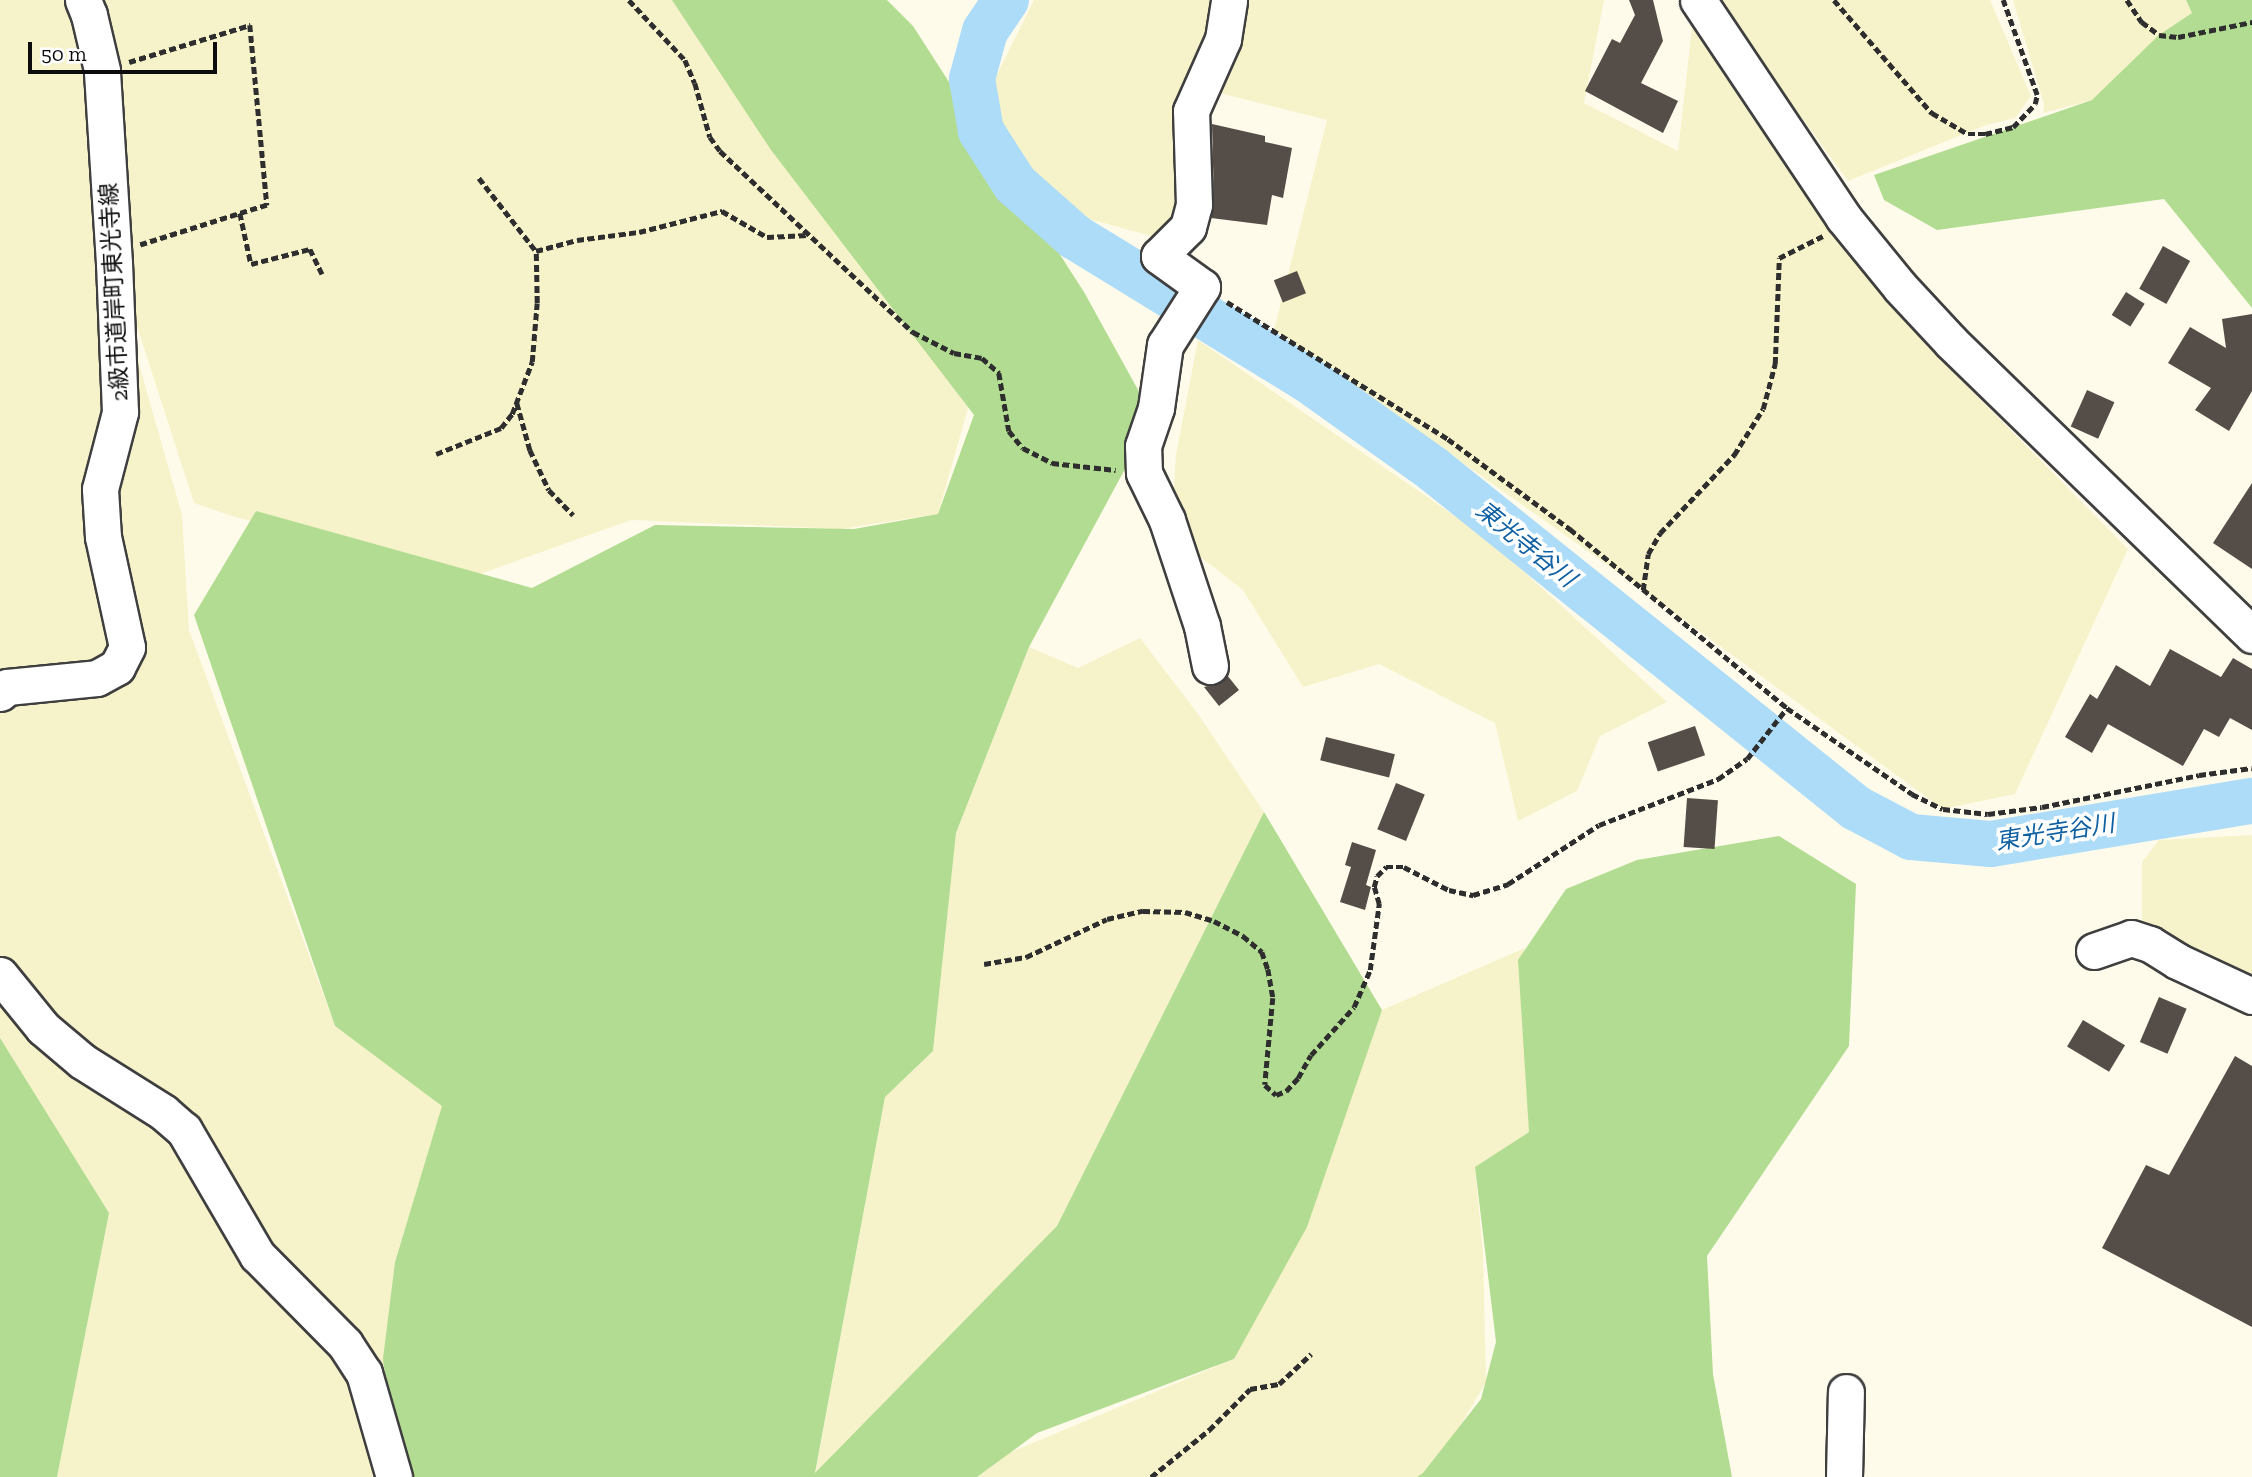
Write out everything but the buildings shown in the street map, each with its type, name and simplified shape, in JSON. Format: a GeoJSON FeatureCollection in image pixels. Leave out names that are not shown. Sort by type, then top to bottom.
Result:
{"type":"FeatureCollection","features":[{"type":"Feature","properties":{"kind":"street","name":"2級市道岸町東光寺線"},"geometry":{"type":"LineString","coordinates":[[0,693],[7,687],[97,678],[117,667],[127,647],[103,537],[100,489],[120,412],[114,253],[102,70],[83,0]]}},
{"type":"Feature","properties":{"kind":"street"},"geometry":{"type":"LineString","coordinates":[[1210,666],[1202,626],[1169,527],[1144,473],[1143,446],[1156,408],[1165,345],[1202,287],[1159,256],[1188,227],[1194,205],[1191,111],[1223,39],[1229,0]]}},
{"type":"Feature","properties":{"kind":"street"},"geometry":{"type":"LineString","coordinates":[[1698,0],[1849,224],[1900,287],[1952,343],[2252,635]]}},
{"type":"Feature","properties":{"kind":"street"},"geometry":{"type":"LineString","coordinates":[[2094,951],[2131,938],[2150,944],[2176,961],[2252,996]]}},
{"type":"Feature","properties":{"kind":"street"},"geometry":{"type":"LineString","coordinates":[[0,975],[43,1028],[82,1061],[163,1112],[184,1130],[257,1255],[345,1344],[364,1373],[394,1477]]}},
{"type":"Feature","properties":{"kind":"street"},"geometry":{"type":"LineString","coordinates":[[1844,1477],[1846,1392]]}},
{"type":"Feature","properties":{"kind":"path"},"geometry":{"type":"LineString","coordinates":[[629,0],[685,60],[695,83],[710,137],[720,151],[914,332],[954,354],[982,358],[999,373],[1009,431],[1023,447],[1052,463],[1144,473]]}},
{"type":"Feature","properties":{"kind":"path"},"geometry":{"type":"LineString","coordinates":[[1833,0],[1932,113],[1968,134],[1985,134],[2013,127],[2035,104],[2037,95],[2003,0]]}},
{"type":"Feature","properties":{"kind":"path"},"geometry":{"type":"LineString","coordinates":[[2127,0],[2143,22],[2159,35],[2178,37],[2252,22]]}},
{"type":"Feature","properties":{"kind":"path"},"geometry":{"type":"LineString","coordinates":[[102,70],[250,26],[267,205],[114,253]]}},
{"type":"Feature","properties":{"kind":"path"},"geometry":{"type":"LineString","coordinates":[[436,454],[501,428],[517,402],[532,362],[537,303],[536,251],[479,178]]}},
{"type":"Feature","properties":{"kind":"path"},"geometry":{"type":"LineString","coordinates":[[536,251],[577,240],[639,232],[722,211],[767,237],[809,235]]}},
{"type":"Feature","properties":{"kind":"path"},"geometry":{"type":"LineString","coordinates":[[240,213],[251,264],[310,249],[322,274]]}},
{"type":"Feature","properties":{"kind":"path"},"geometry":{"type":"LineString","coordinates":[[1643,590],[1648,554],[1660,533],[1734,454],[1763,409],[1775,364],[1779,258],[1849,224]]}},
{"type":"Feature","properties":{"kind":"path"},"geometry":{"type":"LineString","coordinates":[[1202,287],[1448,439],[1570,529],[1787,708],[1912,794],[1943,808],[1988,814],[2042,807],[2199,775],[2252,768]]}},
{"type":"Feature","properties":{"kind":"path"},"geometry":{"type":"LineString","coordinates":[[517,402],[530,450],[549,490],[573,515]]}},
{"type":"Feature","properties":{"kind":"path"},"geometry":{"type":"LineString","coordinates":[[984,964],[1026,957],[1107,919],[1143,911],[1185,912],[1214,921],[1243,936],[1262,952],[1273,998],[1265,1085],[1276,1095],[1286,1091],[1298,1078],[1311,1055],[1354,1007],[1370,970],[1379,904],[1374,887],[1377,876],[1386,867],[1404,867],[1449,890],[1473,895],[1508,884],[1599,825],[1718,779],[1747,759],[1787,708]]}},
{"type":"Feature","properties":{"kind":"path"},"geometry":{"type":"LineString","coordinates":[[1152,1477],[1209,1430],[1250,1389],[1279,1384],[1311,1354]]}},
{"type":"Feature","properties":{"kind":"shaded area"},"geometry":{"type":"Polygon","coordinates":[[[0,0],[678,0],[968,408],[938,514],[841,529],[631,520],[480,574],[235,517],[194,503],[114,255],[115,280],[182,515],[189,630],[335,1026],[443,1106],[395,1261],[390,1308],[398,1477],[57,1477],[109,1213],[0,1042],[0,0]]]}},
{"type":"Feature","properties":{"kind":"shaded area"},"geometry":{"type":"Polygon","coordinates":[[[1034,0],[1604,0],[1584,103],[1678,151],[1693,19],[1785,166],[1919,337],[2128,549],[2015,794],[1943,809],[1643,590],[1274,330],[1327,120],[1200,88],[1173,242],[1038,205],[978,113],[1034,0]]]}},
{"type":"Feature","properties":{"kind":"shaded area"},"geometry":{"type":"Polygon","coordinates":[[[1716,0],[1990,0],[2031,96],[2015,118],[1986,125],[1848,181],[1716,0]]]}},
{"type":"Feature","properties":{"kind":"shaded area"},"geometry":{"type":"Polygon","coordinates":[[[2013,0],[2186,0],[2192,13],[2092,100],[2043,113],[2044,104],[2013,0]]]}},
{"type":"Feature","properties":{"kind":"shaded area"},"geometry":{"type":"Polygon","coordinates":[[[1198,340],[1487,538],[1667,702],[1600,736],[1577,791],[1518,821],[1495,723],[1379,664],[1303,687],[1243,590],[1171,534],[1176,455],[1198,340]]]}},
{"type":"Feature","properties":{"kind":"shaded area"},"geometry":{"type":"Polygon","coordinates":[[[1140,638],[1198,714],[1264,812],[1057,1226],[815,1475],[885,1097],[933,1051],[956,833],[1029,647],[1078,668],[1140,638]]]}},
{"type":"Feature","properties":{"kind":"shaded area"},"geometry":{"type":"Polygon","coordinates":[[[2252,835],[2252,983],[2142,928],[2142,862],[2159,840],[2252,835]]]}},
{"type":"Feature","properties":{"kind":"shaded area"},"geometry":{"type":"Polygon","coordinates":[[[1525,948],[1529,1132],[1475,1167],[1483,1253],[1486,1382],[1430,1477],[977,1477],[1009,1453],[1234,1359],[1382,1010],[1525,948]]]}},
{"type":"Feature","properties":{"kind":"green space"},"geometry":{"type":"Polygon","coordinates":[[[672,0],[887,0],[913,26],[1084,292],[1153,417],[1029,647],[956,833],[933,1051],[885,1097],[815,1473],[1057,1226],[1264,812],[1382,1010],[1307,1227],[1234,1359],[1037,1433],[977,1477],[412,1477],[395,1456],[383,1359],[395,1262],[442,1106],[335,1026],[194,615],[256,511],[532,588],[655,525],[854,529],[938,514],[974,415],[771,150],[672,0]]]}},
{"type":"Feature","properties":{"kind":"green space"},"geometry":{"type":"Polygon","coordinates":[[[2186,0],[2252,0],[2252,308],[2164,199],[1937,230],[1884,200],[1874,175],[2092,100],[2159,35],[2192,13],[2186,0]]]}},
{"type":"Feature","properties":{"kind":"green space"},"geometry":{"type":"Polygon","coordinates":[[[1779,836],[1856,884],[1849,1046],[1707,1256],[1713,1374],[1732,1477],[1417,1477],[1423,1473],[1481,1399],[1496,1342],[1475,1167],[1529,1132],[1518,960],[1566,889],[1637,860],[1779,836]]]}},
{"type":"Feature","properties":{"kind":"green space"},"geometry":{"type":"Polygon","coordinates":[[[0,1038],[109,1213],[57,1477],[0,1477],[0,1038]]]}},
{"type":"Feature","properties":{"kind":"waterway","name":"東光寺谷川"},"geometry":{"type":"LineString","coordinates":[[1006,0],[985,31],[972,79],[981,131],[1015,184],[1075,237],[1307,379],[1433,469],[1856,808],[1911,837],[1991,844],[2252,801]]}}]}
